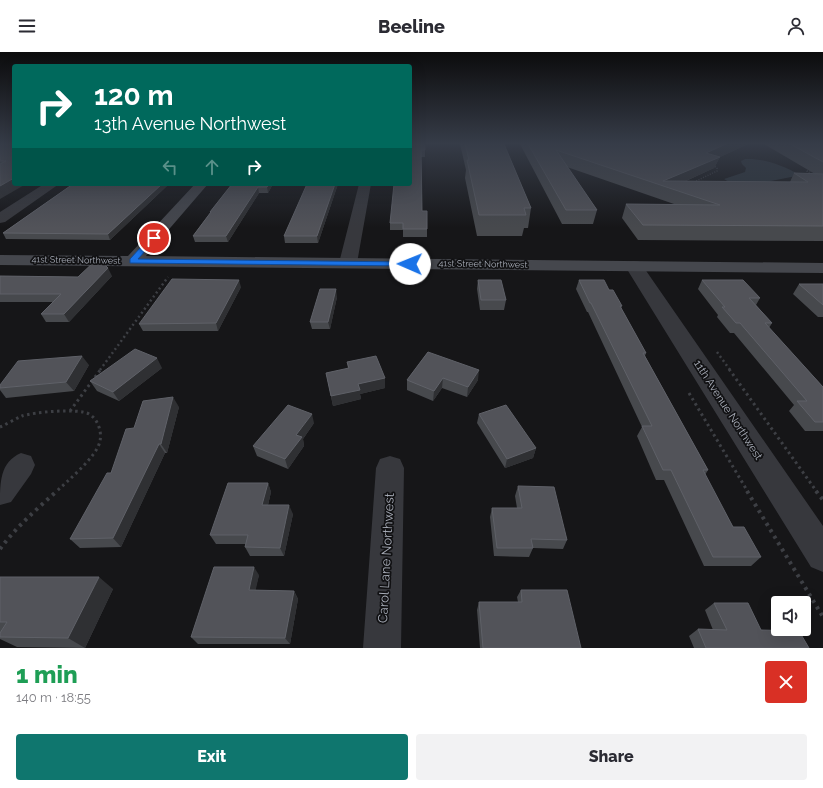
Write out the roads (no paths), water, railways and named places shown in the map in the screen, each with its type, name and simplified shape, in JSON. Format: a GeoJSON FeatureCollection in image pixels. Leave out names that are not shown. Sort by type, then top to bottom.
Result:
{"type":"FeatureCollection","features":[{"type":"Feature","properties":{"kind":"main road"},"geometry":{"type":"LineString","coordinates":[[132,261],[200,186]]}},
{"type":"Feature","properties":{"kind":"main road","name":"41st Street Northwest"},"geometry":{"type":"LineString","coordinates":[[0,260],[823,268]]}},
{"type":"Feature","properties":{"kind":"street"},"geometry":{"type":"LineString","coordinates":[[0,219],[50,186]]}},
{"type":"Feature","properties":{"kind":"street"},"geometry":{"type":"LineString","coordinates":[[348,263],[365,186]]}},
{"type":"Feature","properties":{"kind":"street","name":"11th Avenue Northwest"},"geometry":{"type":"LineString","coordinates":[[634,266],[823,555]]}},
{"type":"Feature","properties":{"kind":"street"},"geometry":{"type":"LineString","coordinates":[[0,492],[21,465]]}},
{"type":"Feature","properties":{"kind":"street","name":"Carol Lane Northwest"},"geometry":{"type":"LineString","coordinates":[[382,648],[390,468]]}}]}
